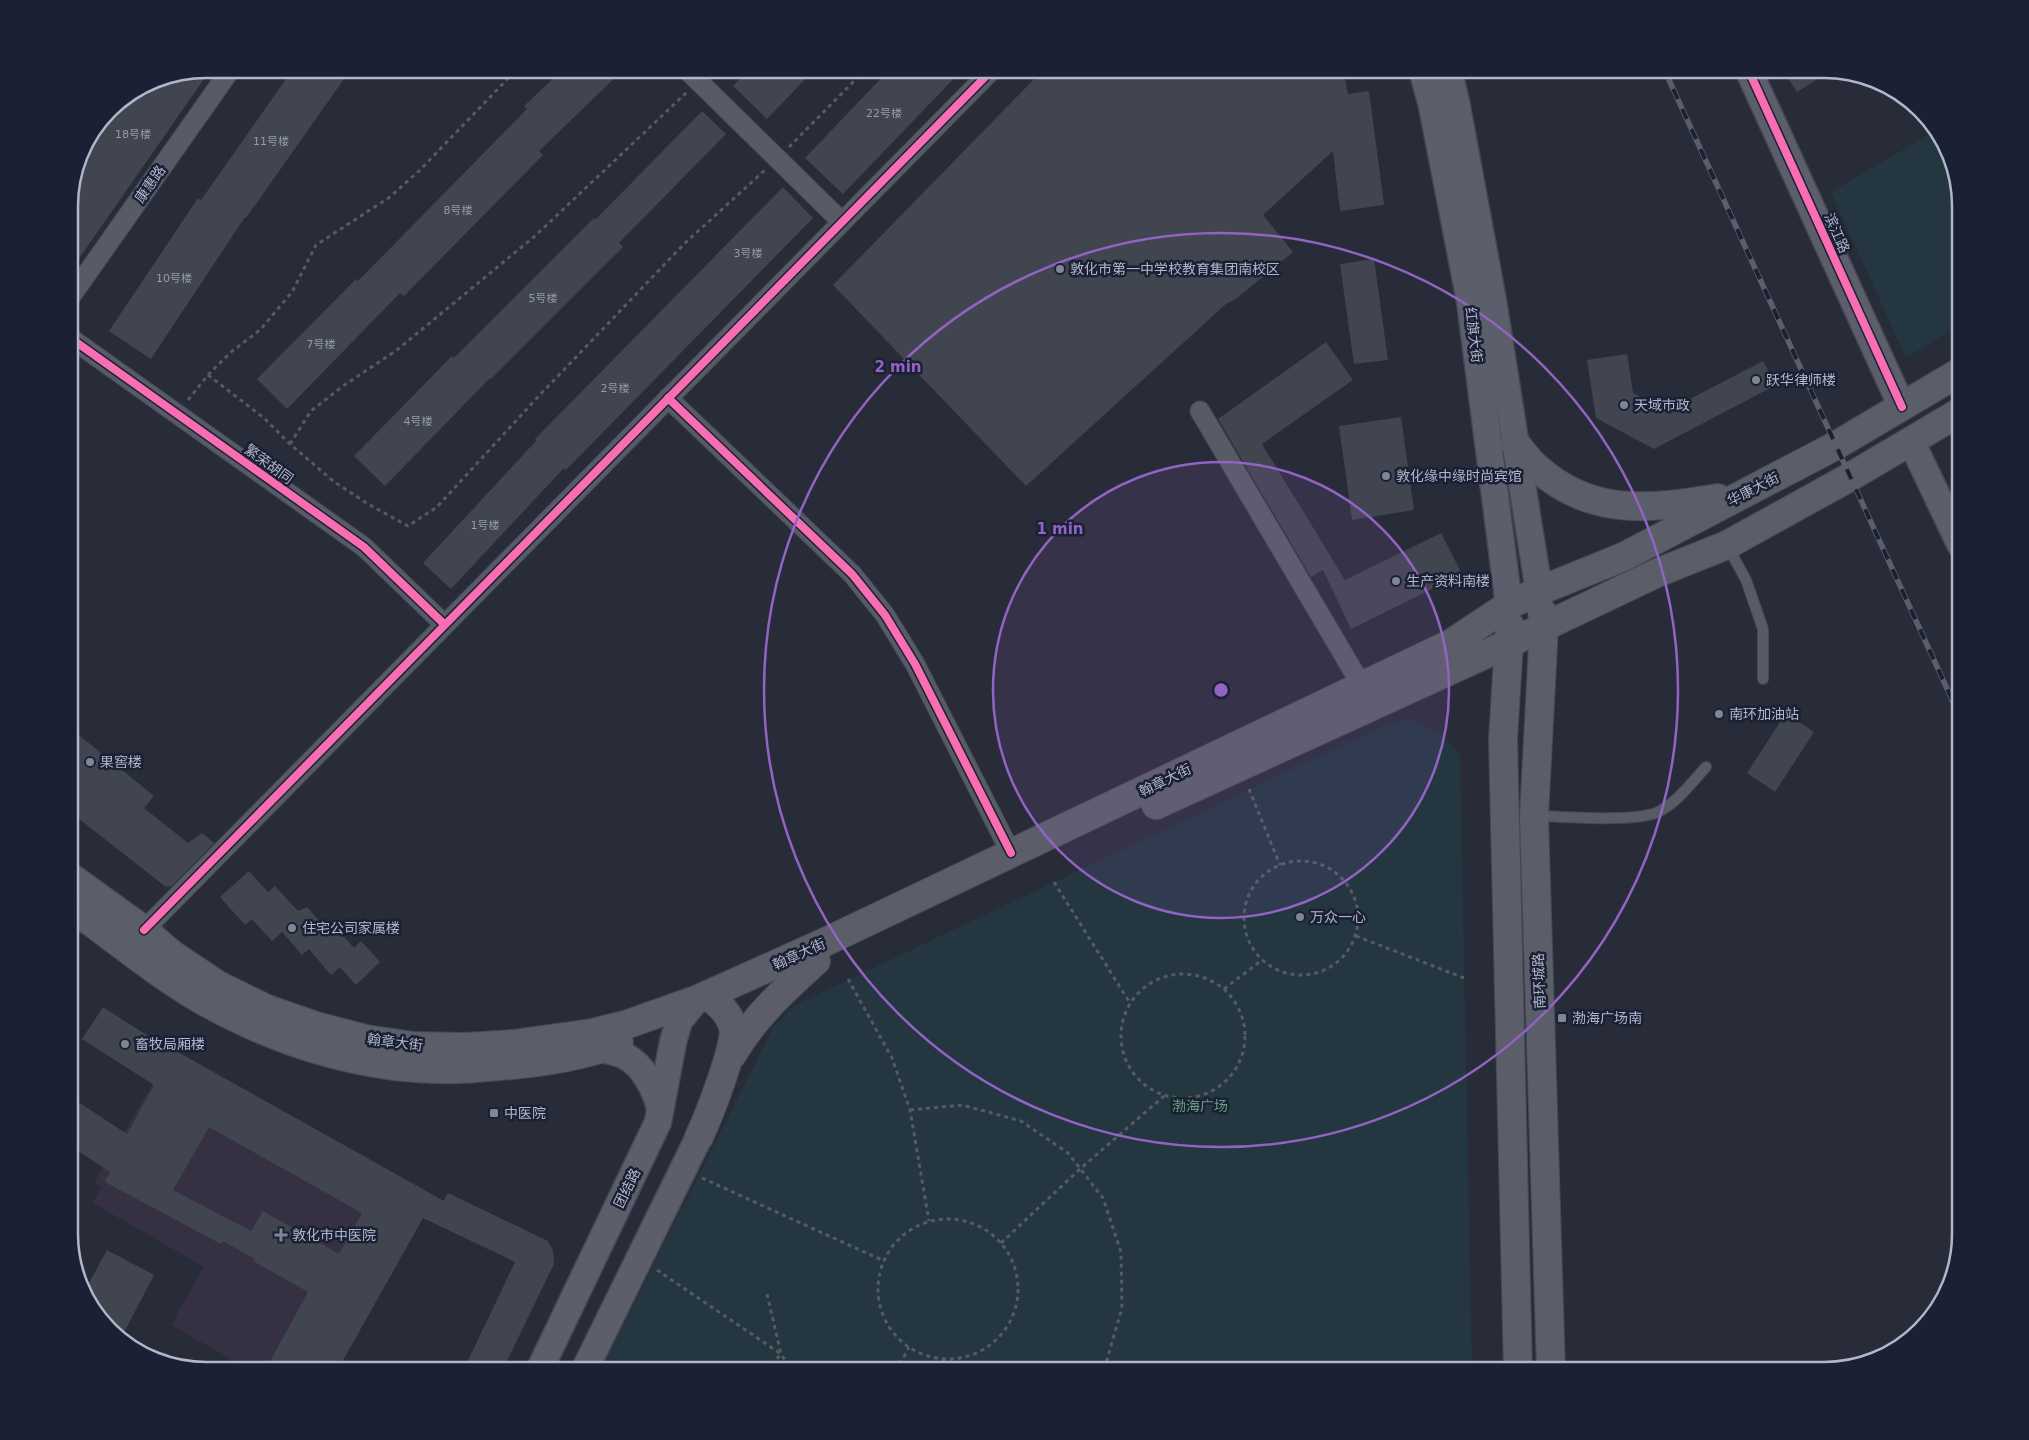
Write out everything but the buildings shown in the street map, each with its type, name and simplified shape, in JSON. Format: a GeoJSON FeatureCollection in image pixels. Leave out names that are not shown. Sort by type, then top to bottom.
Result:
{"type":"FeatureCollection","features":[{"type":"Feature","properties":{"kind":"main road","name":"红旗大街"},"geometry":{"type":"LineString","coordinates":[[1424,78],[1432,106],[1470,301],[1509,605]]}},
{"type":"Feature","properties":{"kind":"main road","name":"红旗大街"},"geometry":{"type":"LineString","coordinates":[[1450,78],[1493,301],[1539,590]]}},
{"type":"Feature","properties":{"kind":"main road","name":"滨江路"},"geometry":{"type":"LineString","coordinates":[[1752,78],[1902,407]]}},
{"type":"Feature","properties":{"kind":"main road","name":"华康大街"},"geometry":{"type":"LineString","coordinates":[[1509,605],[1539,590],[1623,557],[1835,446],[1952,377]]}},
{"type":"Feature","properties":{"kind":"main road"},"geometry":{"type":"LineString","coordinates":[[1544,626],[1657,572],[1727,545],[1952,417]]}},
{"type":"Feature","properties":{"kind":"main road"},"geometry":{"type":"LineString","coordinates":[[1911,441],[1952,527]]}},
{"type":"Feature","properties":{"kind":"main road"},"geometry":{"type":"LineString","coordinates":[[1515,443],[1535,466],[1566,489],[1602,503],[1643,508],[1682,504],[1742,494]]}},
{"type":"Feature","properties":{"kind":"main road","name":"南环城路"},"geometry":{"type":"LineString","coordinates":[[1539,590],[1544,626],[1534,816],[1551,1362]]}},
{"type":"Feature","properties":{"kind":"main road"},"geometry":{"type":"LineString","coordinates":[[1509,605],[1510,642],[1503,740],[1518,1362]]}},
{"type":"Feature","properties":{"kind":"main road","name":"翰章大街"},"geometry":{"type":"LineString","coordinates":[[78,913],[163,975],[202,1000],[254,1027],[308,1047],[362,1061],[408,1067],[458,1069],[550,1062],[601,1049],[679,1021],[708,1000],[823,943],[1450,644],[1509,605]]}},
{"type":"Feature","properties":{"kind":"main road","name":"翰章大街"},"geometry":{"type":"LineString","coordinates":[[78,882],[144,930],[173,955],[218,985],[267,1009],[316,1026],[366,1038],[413,1046],[465,1047],[513,1044],[592,1033],[708,1000],[816,961],[1544,626]]}},
{"type":"Feature","properties":{"kind":"main road"},"geometry":{"type":"LineString","coordinates":[[588,1362],[698,1137],[728,1061],[745,1032],[768,1006],[816,961]]}},
{"type":"Feature","properties":{"kind":"main road"},"geometry":{"type":"LineString","coordinates":[[708,1000],[734,1028],[728,1061]]}},
{"type":"Feature","properties":{"kind":"main road","name":"团结路"},"geometry":{"type":"LineString","coordinates":[[543,1362],[658,1122],[679,1021]]}},
{"type":"Feature","properties":{"kind":"main road"},"geometry":{"type":"LineString","coordinates":[[601,1049],[625,1056],[643,1072],[656,1091],[660,1108]]}},
{"type":"Feature","properties":{"kind":"street","name":"康惠路"},"geometry":{"type":"LineString","coordinates":[[78,286],[224,78]]}},
{"type":"Feature","properties":{"kind":"street"},"geometry":{"type":"LineString","coordinates":[[695,78],[842,222]]}},
{"type":"Feature","properties":{"kind":"street"},"geometry":{"type":"LineString","coordinates":[[144,930],[984,78]]}},
{"type":"Feature","properties":{"kind":"street","name":"繁荣胡同"},"geometry":{"type":"LineString","coordinates":[[78,342],[364,547],[444,624]]}},
{"type":"Feature","properties":{"kind":"street"},"geometry":{"type":"LineString","coordinates":[[668,398],[852,574],[885,615],[915,664],[1011,854]]}},
{"type":"Feature","properties":{"kind":"street"},"geometry":{"type":"LineString","coordinates":[[1200,411],[1362,686]]}},
{"type":"Feature","properties":{"kind":"lane"},"geometry":{"type":"LineString","coordinates":[[1727,545],[1746,580],[1763,629],[1763,679]]}},
{"type":"Feature","properties":{"kind":"lane"},"geometry":{"type":"LineString","coordinates":[[1534,816],[1645,816],[1659,811],[1677,798],[1706,767]]}},
{"type":"Feature","properties":{"kind":"path"},"geometry":{"type":"LineString","coordinates":[[177,414],[208,375],[230,352],[260,330],[292,292],[316,245],[390,196],[420,170],[508,78]]}},
{"type":"Feature","properties":{"kind":"path"},"geometry":{"type":"LineString","coordinates":[[290,444],[311,411],[343,386],[397,350],[535,236],[689,78]]}},
{"type":"Feature","properties":{"kind":"path"},"geometry":{"type":"LineString","coordinates":[[208,375],[264,418],[290,444],[333,481],[368,504],[408,526],[437,507],[536,399],[684,244],[777,159],[857,78]]}},
{"type":"Feature","properties":{"kind":"path"},"geometry":{"type":"LineString","coordinates":[[1248,790],[1280,865]]}},
{"type":"Feature","properties":{"kind":"path"},"geometry":{"type":"LineString","coordinates":[[1298,861],[1317,863],[1333,871],[1347,883],[1355,900],[1358,918],[1356,936],[1347,952],[1333,966],[1316,974],[1296,975],[1278,971],[1262,960],[1250,944],[1245,926],[1246,906],[1253,888],[1265,875],[1280,865],[1298,861]]}},
{"type":"Feature","properties":{"kind":"path"},"geometry":{"type":"LineString","coordinates":[[1054,882],[1131,1004]]}},
{"type":"Feature","properties":{"kind":"path"},"geometry":{"type":"LineString","coordinates":[[1356,936],[1464,978]]}},
{"type":"Feature","properties":{"kind":"path"},"geometry":{"type":"LineString","coordinates":[[1224,990],[1262,960]]}},
{"type":"Feature","properties":{"kind":"path"},"geometry":{"type":"LineString","coordinates":[[1186,974],[1206,978],[1224,990],[1237,1006],[1244,1026],[1244,1047],[1237,1067],[1224,1083],[1206,1094],[1185,1098],[1164,1096],[1146,1087],[1132,1073],[1123,1055],[1121,1035],[1124,1015],[1134,998],[1148,984],[1167,976],[1186,974]]}},
{"type":"Feature","properties":{"kind":"path"},"geometry":{"type":"LineString","coordinates":[[848,979],[892,1058],[910,1110],[929,1221]]}},
{"type":"Feature","properties":{"kind":"path"},"geometry":{"type":"LineString","coordinates":[[1001,1243],[1080,1169],[1164,1096]]}},
{"type":"Feature","properties":{"kind":"path"},"geometry":{"type":"LineString","coordinates":[[910,1110],[962,1105],[1021,1121],[1068,1153],[1103,1198],[1121,1252],[1122,1308],[1106,1362]]}},
{"type":"Feature","properties":{"kind":"path"},"geometry":{"type":"LineString","coordinates":[[683,1169],[884,1261]]}},
{"type":"Feature","properties":{"kind":"path"},"geometry":{"type":"LineString","coordinates":[[946,1218],[970,1221],[992,1233],[1001,1243],[1008,1251],[1017,1274],[1018,1298],[1011,1321],[998,1339],[979,1352],[958,1359],[935,1359],[914,1351],[896,1338],[884,1319],[878,1298],[878,1275],[886,1254],[901,1235],[922,1223],[946,1218]]}},
{"type":"Feature","properties":{"kind":"path"},"geometry":{"type":"LineString","coordinates":[[652,1267],[780,1354],[786,1362]]}},
{"type":"Feature","properties":{"kind":"path"},"geometry":{"type":"LineString","coordinates":[[767,1294],[780,1354]]}},
{"type":"Feature","properties":{"kind":"path"},"geometry":{"type":"LineString","coordinates":[[901,1362],[909,1347]]}},
{"type":"Feature","properties":{"kind":"path"},"geometry":{"type":"LineString","coordinates":[[773,1362],[780,1354]]}},
{"type":"Feature","properties":{"kind":"shaded area","name":"敦化市中医院"},"geometry":{"type":"Polygon","coordinates":[[[173,1049],[435,1197],[342,1362],[236,1362],[171,1325],[204,1267],[93,1203],[101,1187],[94,1183],[173,1049]]]}},
{"type":"Feature","properties":{"kind":"green space"},"geometry":{"type":"Polygon","coordinates":[[[1929,134],[1942,157],[1947,173],[1952,206],[1952,330],[1906,358],[1831,192],[1929,134]]]}},
{"type":"Feature","properties":{"kind":"green space","name":"渤海广场"},"geometry":{"type":"Polygon","coordinates":[[[1408,719],[1441,733],[1460,753],[1472,1362],[605,1362],[774,1026],[795,1005],[1383,726],[1408,719]]]}},
{"type":"Feature","properties":{"kind":"railway"},"geometry":{"type":"LineString","coordinates":[[1668,78],[1952,699]]}},
{"type":"Feature","properties":{"kind":"cycle path"},"geometry":{"type":"LineString","coordinates":[[144,930],[984,78]]}},
{"type":"Feature","properties":{"kind":"cycle path"},"geometry":{"type":"LineString","coordinates":[[1752,78],[1902,407]]}},
{"type":"Feature","properties":{"kind":"cycle path"},"geometry":{"type":"LineString","coordinates":[[78,343],[364,547],[444,624]]}},
{"type":"Feature","properties":{"kind":"cycle path"},"geometry":{"type":"LineString","coordinates":[[668,398],[852,574],[885,615],[915,664],[1011,853]]}},
{"type":"Feature","properties":{"kind":"place","name":"敦化市第一中学校教育集团南校区"},"geometry":{"type":"Point","coordinates":[1060,269]}},
{"type":"Feature","properties":{"kind":"place","name":"跃华律师楼"},"geometry":{"type":"Point","coordinates":[1756,380]}},
{"type":"Feature","properties":{"kind":"place","name":"天域市政"},"geometry":{"type":"Point","coordinates":[1624,405]}},
{"type":"Feature","properties":{"kind":"place","name":"敦化缘中缘时尚宾馆"},"geometry":{"type":"Point","coordinates":[1386,476]}},
{"type":"Feature","properties":{"kind":"place","name":"生产资料南楼"},"geometry":{"type":"Point","coordinates":[1396,581]}},
{"type":"Feature","properties":{"kind":"place","name":"南环加油站"},"geometry":{"type":"Point","coordinates":[1719,714]}},
{"type":"Feature","properties":{"kind":"place","name":"果窖楼"},"geometry":{"type":"Point","coordinates":[90,762]}},
{"type":"Feature","properties":{"kind":"place","name":"万众一心"},"geometry":{"type":"Point","coordinates":[1300,917]}},
{"type":"Feature","properties":{"kind":"place","name":"住宅公司家属楼"},"geometry":{"type":"Point","coordinates":[292,928]}},
{"type":"Feature","properties":{"kind":"place","name":"渤海广场南"},"geometry":{"type":"Point","coordinates":[1562,1018]}},
{"type":"Feature","properties":{"kind":"place","name":"畜牧局厢楼"},"geometry":{"type":"Point","coordinates":[125,1044]}},
{"type":"Feature","properties":{"kind":"place","name":"中医院"},"geometry":{"type":"Point","coordinates":[494,1113]}},
{"type":"Feature","properties":{"kind":"place","name":"敦化市中医院"},"geometry":{"type":"Point","coordinates":[281,1235]}}]}
